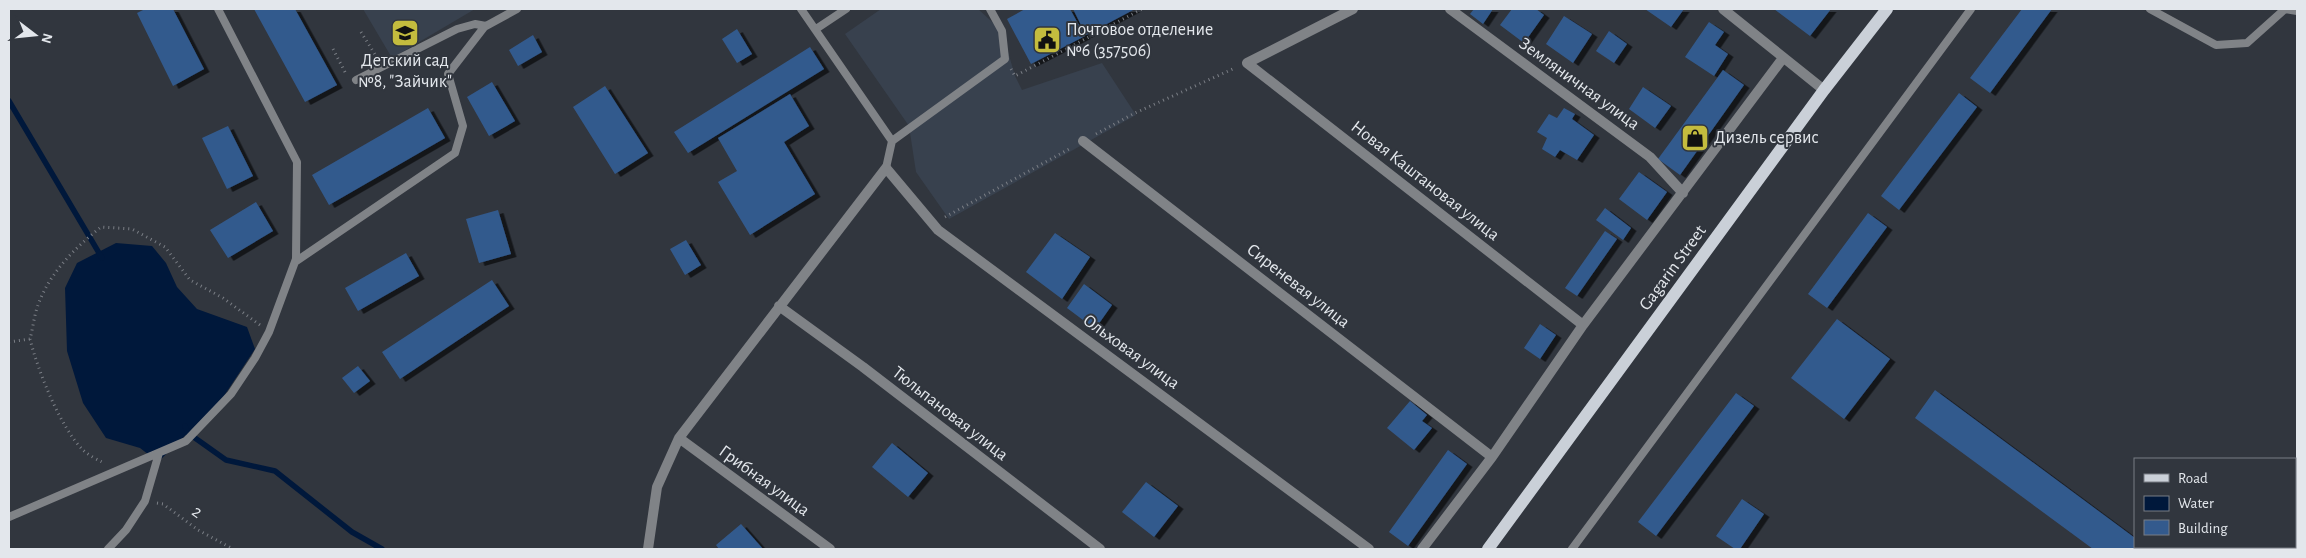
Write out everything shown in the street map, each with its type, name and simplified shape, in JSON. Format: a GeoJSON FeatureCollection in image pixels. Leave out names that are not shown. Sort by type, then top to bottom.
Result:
{"type":"FeatureCollection","features":[{"type":"Feature","properties":{"kind":"main road","name":"Gagarin Street"},"geometry":{"type":"LineString","coordinates":[[1488,549],[1824,90],[1886,9]]}},
{"type":"Feature","properties":{"kind":"street","name":"Новая Каштановая улица"},"geometry":{"type":"LineString","coordinates":[[1353,9],[1247,63],[1583,325]]}},
{"type":"Feature","properties":{"kind":"street","name":"Земляничная улица"},"geometry":{"type":"LineString","coordinates":[[1450,9],[1650,157],[1683,193]]}},
{"type":"Feature","properties":{"kind":"street"},"geometry":{"type":"LineString","coordinates":[[1723,9],[1824,90]]}},
{"type":"Feature","properties":{"kind":"street"},"geometry":{"type":"LineString","coordinates":[[1422,549],[1492,457],[1583,325],[1783,58]]}},
{"type":"Feature","properties":{"kind":"street","name":"Сиреневая улица"},"geometry":{"type":"LineString","coordinates":[[1083,141],[1492,457]]}},
{"type":"Feature","properties":{"kind":"street"},"geometry":{"type":"LineString","coordinates":[[647,548],[657,487],[678,438],[886,168]]}},
{"type":"Feature","properties":{"kind":"street","name":"Ольховая улица"},"geometry":{"type":"LineString","coordinates":[[886,168],[938,230],[1369,549]]}},
{"type":"Feature","properties":{"kind":"street","name":"Тюльпановая улица"},"geometry":{"type":"LineString","coordinates":[[779,306],[863,367],[1100,549]]}},
{"type":"Feature","properties":{"kind":"street","name":"Грибная улица"},"geometry":{"type":"LineString","coordinates":[[678,438],[830,549]]}},
{"type":"Feature","properties":{"kind":"lane"},"geometry":{"type":"LineString","coordinates":[[9,517],[186,441],[231,394],[269,332],[295,262],[297,162],[218,9]]}},
{"type":"Feature","properties":{"kind":"lane"},"geometry":{"type":"LineString","coordinates":[[295,262],[455,153],[463,126],[448,74],[485,26],[517,9]]}},
{"type":"Feature","properties":{"kind":"lane"},"geometry":{"type":"LineString","coordinates":[[801,9],[892,141]]}},
{"type":"Feature","properties":{"kind":"lane"},"geometry":{"type":"LineString","coordinates":[[816,29],[846,9]]}},
{"type":"Feature","properties":{"kind":"lane"},"geometry":{"type":"LineString","coordinates":[[886,168],[892,141],[1005,59],[1002,31],[990,9]]}},
{"type":"Feature","properties":{"kind":"lane"},"geometry":{"type":"LineString","coordinates":[[1572,549],[1971,9]]}},
{"type":"Feature","properties":{"kind":"lane"},"geometry":{"type":"LineString","coordinates":[[2150,9],[2216,45],[2247,43],[2285,9],[2297,11]]}},
{"type":"Feature","properties":{"kind":"lane"},"geometry":{"type":"LineString","coordinates":[[356,80],[457,28],[475,24],[485,26]]}},
{"type":"Feature","properties":{"kind":"lane"},"geometry":{"type":"LineString","coordinates":[[108,549],[126,530],[144,502],[159,453]]}},
{"type":"Feature","properties":{"kind":"path"},"geometry":{"type":"LineString","coordinates":[[1005,59],[1015,76],[1142,9]]}},
{"type":"Feature","properties":{"kind":"path"},"geometry":{"type":"LineString","coordinates":[[361,32],[383,67]]}},
{"type":"Feature","properties":{"kind":"path"},"geometry":{"type":"LineString","coordinates":[[332,49],[346,75]]}},
{"type":"Feature","properties":{"kind":"path"},"geometry":{"type":"LineString","coordinates":[[109,466],[84,452],[68,432],[34,353],[30,339],[38,305],[50,280],[72,252],[99,228],[132,229],[165,248],[190,280],[223,298],[269,332]]}},
{"type":"Feature","properties":{"kind":"path"},"geometry":{"type":"LineString","coordinates":[[9,342],[30,339]]}},
{"type":"Feature","properties":{"kind":"path","name":"2"},"geometry":{"type":"LineString","coordinates":[[144,502],[163,504],[198,530],[233,549]]}},
{"type":"Feature","properties":{"kind":"shaded area","name":"Детский сад №8, \"Зайчик\""},"geometry":{"type":"Polygon","coordinates":[[[363,9],[475,9],[392,58],[363,9]]]}},
{"type":"Feature","properties":{"kind":"shaded area"},"geometry":{"type":"Polygon","coordinates":[[[881,9],[978,9],[1002,31],[1015,76],[1022,90],[1102,63],[1136,115],[949,219],[916,172],[909,126],[845,34],[881,9]]]}},
{"type":"Feature","properties":{"kind":"water"},"geometry":{"type":"Polygon","coordinates":[[[116,243],[152,246],[166,263],[177,287],[197,309],[247,327],[255,349],[220,402],[158,462],[140,448],[106,438],[83,403],[67,351],[65,288],[77,263],[116,243]]]}},
{"type":"Feature","properties":{"kind":"building"},"geometry":{"type":"Polygon","coordinates":[[[145,9],[173,9],[204,69],[173,86],[137,13],[145,9]]]}},
{"type":"Feature","properties":{"kind":"building"},"geometry":{"type":"Polygon","coordinates":[[[254,9],[295,9],[337,85],[305,102],[254,9]]]}},
{"type":"Feature","properties":{"kind":"building"},"geometry":{"type":"Polygon","coordinates":[[[1025,9],[1070,9],[1085,36],[1031,64],[1007,19],[1025,9]]]}},
{"type":"Feature","properties":{"kind":"building"},"geometry":{"type":"Polygon","coordinates":[[[1073,9],[1135,9],[1086,35],[1073,9]]]}},
{"type":"Feature","properties":{"kind":"building"},"geometry":{"type":"Polygon","coordinates":[[[1474,9],[1493,9],[1483,24],[1470,14],[1474,9]]]}},
{"type":"Feature","properties":{"kind":"building"},"geometry":{"type":"Polygon","coordinates":[[[1512,9],[1536,9],[1544,15],[1524,43],[1500,25],[1512,9]]]}},
{"type":"Feature","properties":{"kind":"building"},"geometry":{"type":"Polygon","coordinates":[[[1645,9],[1684,9],[1671,27],[1645,9]]]}},
{"type":"Feature","properties":{"kind":"building"},"geometry":{"type":"Polygon","coordinates":[[[1774,9],[1831,9],[1810,36],[1774,9]]]}},
{"type":"Feature","properties":{"kind":"building"},"geometry":{"type":"Polygon","coordinates":[[[2022,9],[2052,9],[1990,93],[1970,78],[2022,9]]]}},
{"type":"Feature","properties":{"kind":"building"},"geometry":{"type":"Polygon","coordinates":[[[1564,16],[1592,34],[1573,63],[1546,44],[1564,16]]]}},
{"type":"Feature","properties":{"kind":"building"},"geometry":{"type":"Polygon","coordinates":[[[1709,22],[1724,32],[1715,45],[1728,54],[1714,76],[1685,57],[1709,22]]]}},
{"type":"Feature","properties":{"kind":"building"},"geometry":{"type":"Polygon","coordinates":[[[737,29],[752,54],[737,63],[722,39],[737,29]]]}},
{"type":"Feature","properties":{"kind":"building"},"geometry":{"type":"Polygon","coordinates":[[[1609,31],[1627,44],[1614,63],[1596,51],[1609,31]]]}},
{"type":"Feature","properties":{"kind":"building"},"geometry":{"type":"Polygon","coordinates":[[[533,35],[542,52],[518,66],[509,50],[533,35]]]}},
{"type":"Feature","properties":{"kind":"building"},"geometry":{"type":"Polygon","coordinates":[[[810,47],[824,69],[688,153],[674,132],[810,47]]]}},
{"type":"Feature","properties":{"kind":"building"},"geometry":{"type":"Polygon","coordinates":[[[1723,70],[1744,85],[1680,175],[1658,159],[1723,70]]]}},
{"type":"Feature","properties":{"kind":"building"},"geometry":{"type":"Polygon","coordinates":[[[492,82],[515,121],[489,136],[467,97],[492,82]]]}},
{"type":"Feature","properties":{"kind":"building"},"geometry":{"type":"Polygon","coordinates":[[[605,86],[648,153],[615,174],[573,107],[605,86]]]}},
{"type":"Feature","properties":{"kind":"building"},"geometry":{"type":"Polygon","coordinates":[[[1643,87],[1671,106],[1655,128],[1629,109],[1643,87]]]}},
{"type":"Feature","properties":{"kind":"building"},"geometry":{"type":"Polygon","coordinates":[[[1959,93],[1977,107],[1899,210],[1881,196],[1959,93]]]}},
{"type":"Feature","properties":{"kind":"building"},"geometry":{"type":"Polygon","coordinates":[[[790,94],[809,126],[784,142],[815,194],[750,235],[718,182],[737,171],[718,138],[790,94]]]}},
{"type":"Feature","properties":{"kind":"building"},"geometry":{"type":"Polygon","coordinates":[[[428,108],[445,138],[329,205],[312,175],[428,108]]]}},
{"type":"Feature","properties":{"kind":"building"},"geometry":{"type":"Polygon","coordinates":[[[1564,108],[1575,114],[1572,119],[1594,135],[1577,160],[1560,150],[1555,157],[1542,149],[1547,138],[1537,132],[1549,114],[1557,118],[1564,108]]]}},
{"type":"Feature","properties":{"kind":"building"},"geometry":{"type":"Polygon","coordinates":[[[228,126],[253,176],[227,189],[202,138],[228,126]]]}},
{"type":"Feature","properties":{"kind":"building"},"geometry":{"type":"Polygon","coordinates":[[[1639,172],[1667,192],[1647,220],[1619,199],[1639,172]]]}},
{"type":"Feature","properties":{"kind":"building"},"geometry":{"type":"Polygon","coordinates":[[[256,202],[273,231],[228,258],[210,230],[256,202]]]}},
{"type":"Feature","properties":{"kind":"building"},"geometry":{"type":"Polygon","coordinates":[[[1605,208],[1631,228],[1623,240],[1596,220],[1605,208]]]}},
{"type":"Feature","properties":{"kind":"building"},"geometry":{"type":"Polygon","coordinates":[[[498,210],[511,254],[479,263],[466,219],[498,210]]]}},
{"type":"Feature","properties":{"kind":"building"},"geometry":{"type":"Polygon","coordinates":[[[1868,213],[1887,227],[1827,308],[1808,294],[1868,213]]]}},
{"type":"Feature","properties":{"kind":"building"},"geometry":{"type":"Polygon","coordinates":[[[1605,231],[1617,239],[1577,296],[1565,288],[1605,231]]]}},
{"type":"Feature","properties":{"kind":"building"},"geometry":{"type":"Polygon","coordinates":[[[1055,233],[1090,257],[1062,299],[1026,272],[1055,233]]]}},
{"type":"Feature","properties":{"kind":"building"},"geometry":{"type":"Polygon","coordinates":[[[686,240],[701,265],[685,275],[670,249],[686,240]]]}},
{"type":"Feature","properties":{"kind":"building"},"geometry":{"type":"Polygon","coordinates":[[[406,253],[419,276],[358,311],[345,288],[406,253]]]}},
{"type":"Feature","properties":{"kind":"building"},"geometry":{"type":"Polygon","coordinates":[[[492,280],[509,306],[400,379],[382,352],[492,280]]]}},
{"type":"Feature","properties":{"kind":"building"},"geometry":{"type":"Polygon","coordinates":[[[1084,284],[1112,305],[1095,329],[1067,308],[1084,284]]]}},
{"type":"Feature","properties":{"kind":"building"},"geometry":{"type":"Polygon","coordinates":[[[1837,319],[1890,359],[1844,419],[1791,378],[1837,319]]]}},
{"type":"Feature","properties":{"kind":"building"},"geometry":{"type":"Polygon","coordinates":[[[1540,324],[1556,335],[1540,359],[1524,348],[1540,324]]]}},
{"type":"Feature","properties":{"kind":"building"},"geometry":{"type":"Polygon","coordinates":[[[358,366],[370,381],[354,393],[342,378],[358,366]]]}},
{"type":"Feature","properties":{"kind":"building"},"geometry":{"type":"Polygon","coordinates":[[[1935,390],[2134,537],[2134,548],[2138,548],[2093,549],[1915,418],[1935,390]]]}},
{"type":"Feature","properties":{"kind":"building"},"geometry":{"type":"Polygon","coordinates":[[[1736,393],[1754,406],[1656,536],[1638,522],[1736,393]]]}},
{"type":"Feature","properties":{"kind":"building"},"geometry":{"type":"Polygon","coordinates":[[[1410,401],[1427,415],[1422,421],[1432,428],[1414,450],[1387,428],[1410,401]]]}},
{"type":"Feature","properties":{"kind":"building"},"geometry":{"type":"Polygon","coordinates":[[[892,443],[928,473],[908,497],[872,467],[892,443]]]}},
{"type":"Feature","properties":{"kind":"building"},"geometry":{"type":"Polygon","coordinates":[[[1448,450],[1467,464],[1408,546],[1389,532],[1448,450]]]}},
{"type":"Feature","properties":{"kind":"building"},"geometry":{"type":"Polygon","coordinates":[[[1146,482],[1178,506],[1154,537],[1122,512],[1146,482]]]}},
{"type":"Feature","properties":{"kind":"building"},"geometry":{"type":"Polygon","coordinates":[[[1742,499],[1764,514],[1740,549],[1735,549],[1716,536],[1742,499]]]}},
{"type":"Feature","properties":{"kind":"building"},"geometry":{"type":"Polygon","coordinates":[[[741,524],[763,549],[719,549],[716,545],[741,524]]]}},
{"type":"Feature","properties":{"kind":"waterway"},"geometry":{"type":"LineString","coordinates":[[9,101],[102,258]]}},
{"type":"Feature","properties":{"kind":"waterway"},"geometry":{"type":"LineString","coordinates":[[185,426],[188,433],[226,460],[275,471],[352,532],[382,549]]}},
{"type":"Feature","properties":{"kind":"place","name":"Детский сад №8, \"Зайчик\""},"geometry":{"type":"Point","coordinates":[405,33]}},
{"type":"Feature","properties":{"kind":"place","name":"Почтовое отделение №6 (357506)"},"geometry":{"type":"Point","coordinates":[1047,40]}},
{"type":"Feature","properties":{"kind":"place","name":"Дизель сервис"},"geometry":{"type":"Point","coordinates":[1695,138]}}]}
